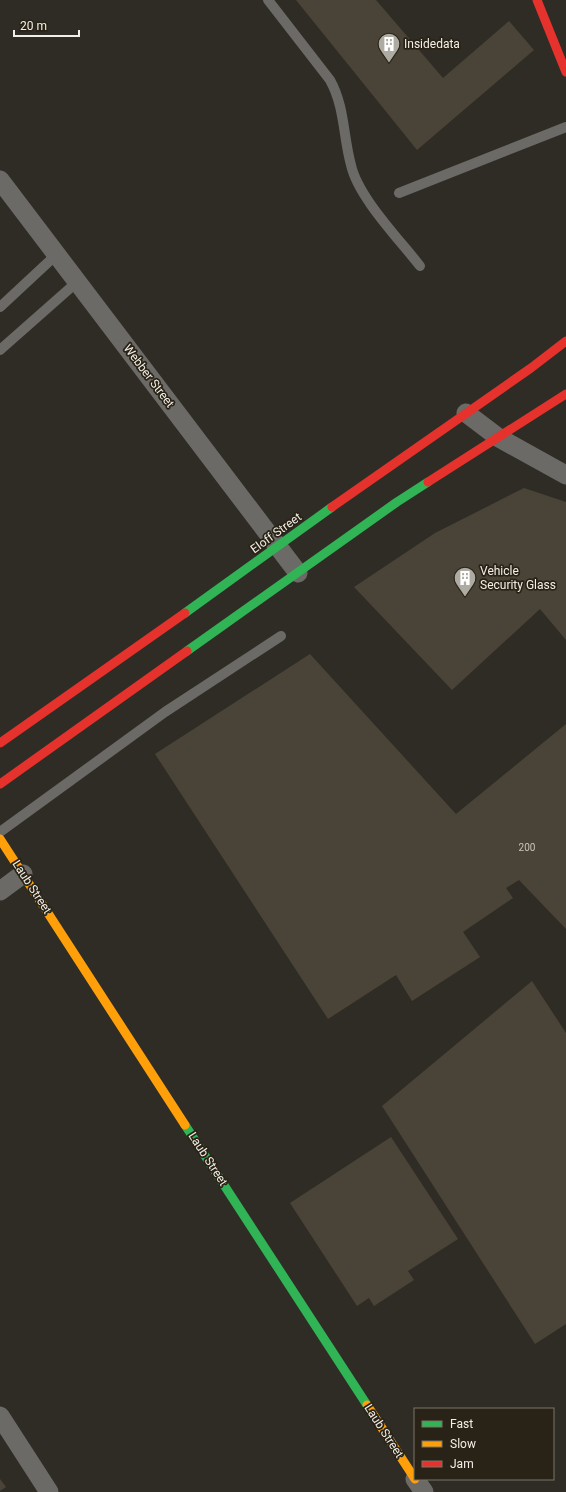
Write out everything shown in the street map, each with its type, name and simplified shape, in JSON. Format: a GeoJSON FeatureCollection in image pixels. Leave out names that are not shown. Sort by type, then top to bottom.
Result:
{"type":"FeatureCollection","features":[{"type":"Feature","properties":{"kind":"street"},"geometry":{"type":"LineString","coordinates":[[537,0],[566,72]]}},
{"type":"Feature","properties":{"kind":"street","name":"Webber Street"},"geometry":{"type":"LineString","coordinates":[[0,180],[298,573]]}},
{"type":"Feature","properties":{"kind":"street","name":"Eloff Street"},"geometry":{"type":"LineString","coordinates":[[0,743],[279,547],[354,491],[466,414],[566,341]]}},
{"type":"Feature","properties":{"kind":"street"},"geometry":{"type":"LineString","coordinates":[[0,784],[397,502],[566,394]]}},
{"type":"Feature","properties":{"kind":"street"},"geometry":{"type":"LineString","coordinates":[[466,414],[499,438],[566,475]]}},
{"type":"Feature","properties":{"kind":"street","name":"Laub Street"},"geometry":{"type":"LineString","coordinates":[[0,839],[414,1477]]}},
{"type":"Feature","properties":{"kind":"street"},"geometry":{"type":"LineString","coordinates":[[0,891],[23,874]]}},
{"type":"Feature","properties":{"kind":"street"},"geometry":{"type":"LineString","coordinates":[[0,1416],[49,1492]]}},
{"type":"Feature","properties":{"kind":"street","name":"Laub Street"},"geometry":{"type":"LineString","coordinates":[[416,1480],[424,1492]]}},
{"type":"Feature","properties":{"kind":"lane"},"geometry":{"type":"LineString","coordinates":[[268,0],[330,80],[337,93],[341,106],[351,166],[357,181],[370,202],[420,266]]}},
{"type":"Feature","properties":{"kind":"lane"},"geometry":{"type":"LineString","coordinates":[[399,193],[566,127]]}},
{"type":"Feature","properties":{"kind":"lane"},"geometry":{"type":"LineString","coordinates":[[0,307],[56,254]]}},
{"type":"Feature","properties":{"kind":"lane"},"geometry":{"type":"LineString","coordinates":[[0,350],[77,282]]}},
{"type":"Feature","properties":{"kind":"lane"},"geometry":{"type":"LineString","coordinates":[[0,832],[165,712],[281,636]]}},
{"type":"Feature","properties":{"kind":"building","name":"Insidedata"},"geometry":{"type":"Polygon","coordinates":[[[296,0],[376,0],[443,78],[509,21],[534,50],[417,150],[296,0]]]}},
{"type":"Feature","properties":{"kind":"building","name":"Vehicle Security Glass"},"geometry":{"type":"Polygon","coordinates":[[[524,488],[566,502],[566,640],[540,609],[452,690],[354,587],[435,533],[524,488]]]}},
{"type":"Feature","properties":{"kind":"building"},"geometry":{"type":"Polygon","coordinates":[[[310,654],[456,814],[566,724],[566,929],[519,880],[506,888],[513,898],[463,932],[480,957],[412,1001],[396,975],[328,1019],[155,754],[310,654]]]}},
{"type":"Feature","properties":{"kind":"building"},"geometry":{"type":"Polygon","coordinates":[[[532,981],[566,1033],[566,1324],[535,1344],[382,1106],[532,981]]]}},
{"type":"Feature","properties":{"kind":"building"},"geometry":{"type":"Polygon","coordinates":[[[391,1137],[458,1239],[408,1271],[414,1280],[374,1306],[369,1298],[357,1306],[290,1203],[391,1137]]]}},
{"type":"Feature","properties":{"kind":"building"},"geometry":{"type":"Polygon","coordinates":[[[0,1479],[6,1487],[0,1491],[0,1479]]]}},
{"type":"Feature","properties":{"kind":"traffic: fast"},"geometry":{"type":"LineString","coordinates":[[187,651],[397,502],[428,482]]}},
{"type":"Feature","properties":{"kind":"traffic: fast"},"geometry":{"type":"LineString","coordinates":[[185,613],[332,507]]}},
{"type":"Feature","properties":{"kind":"traffic: fast"},"geometry":{"type":"LineString","coordinates":[[185,1125],[367,1405]]}},
{"type":"Feature","properties":{"kind":"traffic: slow"},"geometry":{"type":"LineString","coordinates":[[0,839],[185,1125]]}},
{"type":"Feature","properties":{"kind":"traffic: slow"},"geometry":{"type":"LineString","coordinates":[[367,1405],[414,1477]]}},
{"type":"Feature","properties":{"kind":"traffic: jam"},"geometry":{"type":"LineString","coordinates":[[537,0],[566,72]]}},
{"type":"Feature","properties":{"kind":"traffic: jam"},"geometry":{"type":"LineString","coordinates":[[332,507],[531,368],[566,341]]}},
{"type":"Feature","properties":{"kind":"traffic: jam"},"geometry":{"type":"LineString","coordinates":[[428,482],[566,394]]}},
{"type":"Feature","properties":{"kind":"traffic: jam"},"geometry":{"type":"LineString","coordinates":[[0,743],[185,613]]}},
{"type":"Feature","properties":{"kind":"traffic: jam"},"geometry":{"type":"LineString","coordinates":[[0,784],[187,651]]}},
{"type":"Feature","properties":{"kind":"place","name":"Insidedata"},"geometry":{"type":"Point","coordinates":[389,64]}},
{"type":"Feature","properties":{"kind":"place","name":"Vehicle Security Glass"},"geometry":{"type":"Point","coordinates":[465,598]}}]}
